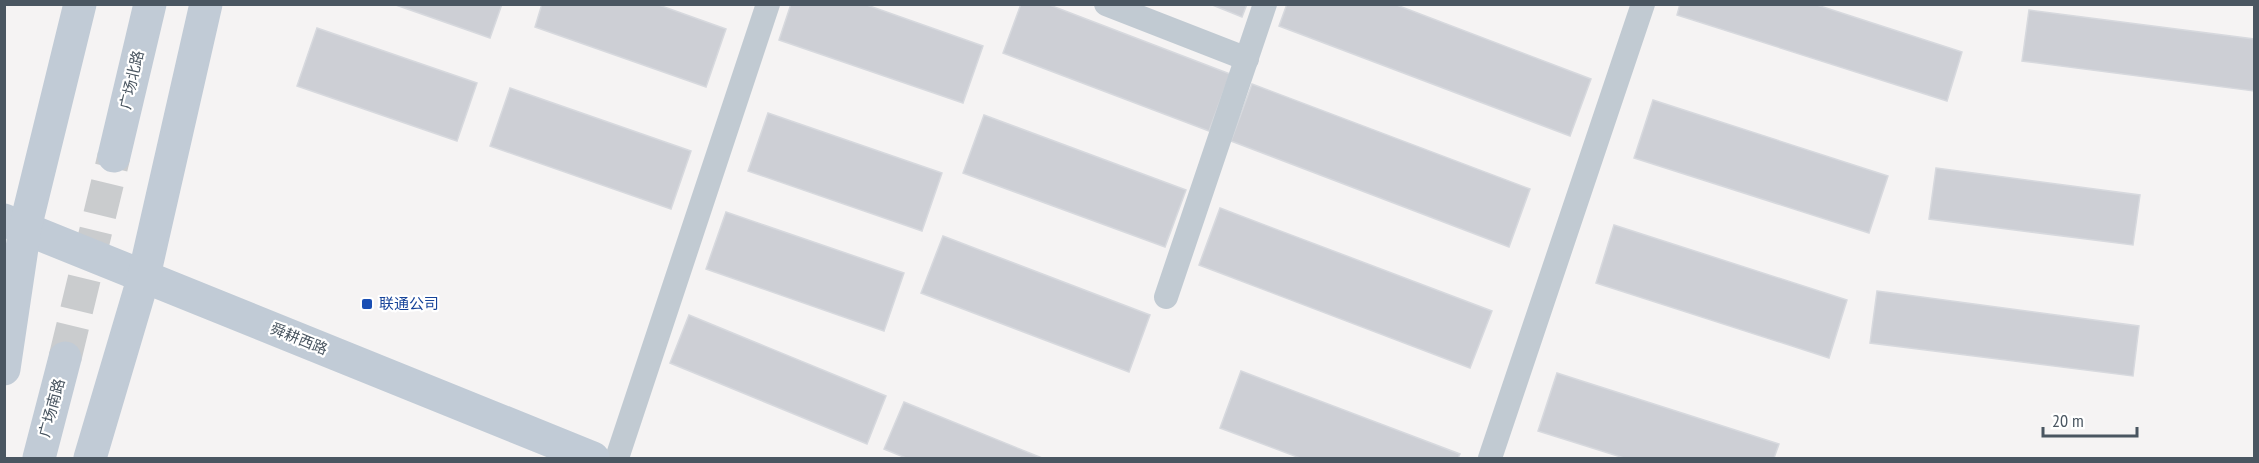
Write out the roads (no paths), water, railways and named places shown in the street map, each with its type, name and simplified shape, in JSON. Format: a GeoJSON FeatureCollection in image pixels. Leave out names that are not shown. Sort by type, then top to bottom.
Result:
{"type":"FeatureCollection","features":[{"type":"Feature","properties":{"kind":"main road"},"geometry":{"type":"LineString","coordinates":[[4,369],[15,224],[80,4]]}},
{"type":"Feature","properties":{"kind":"main road","name":"广场北路"},"geometry":{"type":"LineString","coordinates":[[114,156],[150,4]]}},
{"type":"Feature","properties":{"kind":"main road"},"geometry":{"type":"LineString","coordinates":[[90,459],[144,276],[206,4]]}},
{"type":"Feature","properties":{"kind":"main road","name":"舜耕西路"},"geometry":{"type":"LineString","coordinates":[[15,224],[593,459]]}},
{"type":"Feature","properties":{"kind":"main road","name":"广场南路"},"geometry":{"type":"LineString","coordinates":[[39,459],[65,358]]}},
{"type":"Feature","properties":{"kind":"street"},"geometry":{"type":"LineString","coordinates":[[617,459],[768,4]]}},
{"type":"Feature","properties":{"kind":"street"},"geometry":{"type":"LineString","coordinates":[[1106,4],[1247,59]]}},
{"type":"Feature","properties":{"kind":"street"},"geometry":{"type":"LineString","coordinates":[[1166,297],[1265,4]]}},
{"type":"Feature","properties":{"kind":"street"},"geometry":{"type":"LineString","coordinates":[[1490,459],[1643,4]]}},
{"type":"Feature","properties":{"kind":"tunnel"},"geometry":{"type":"LineString","coordinates":[[65,358],[114,156]]}},
{"type":"Feature","properties":{"kind":"place","name":"联通公司"},"geometry":{"type":"Point","coordinates":[367,304]}}]}
